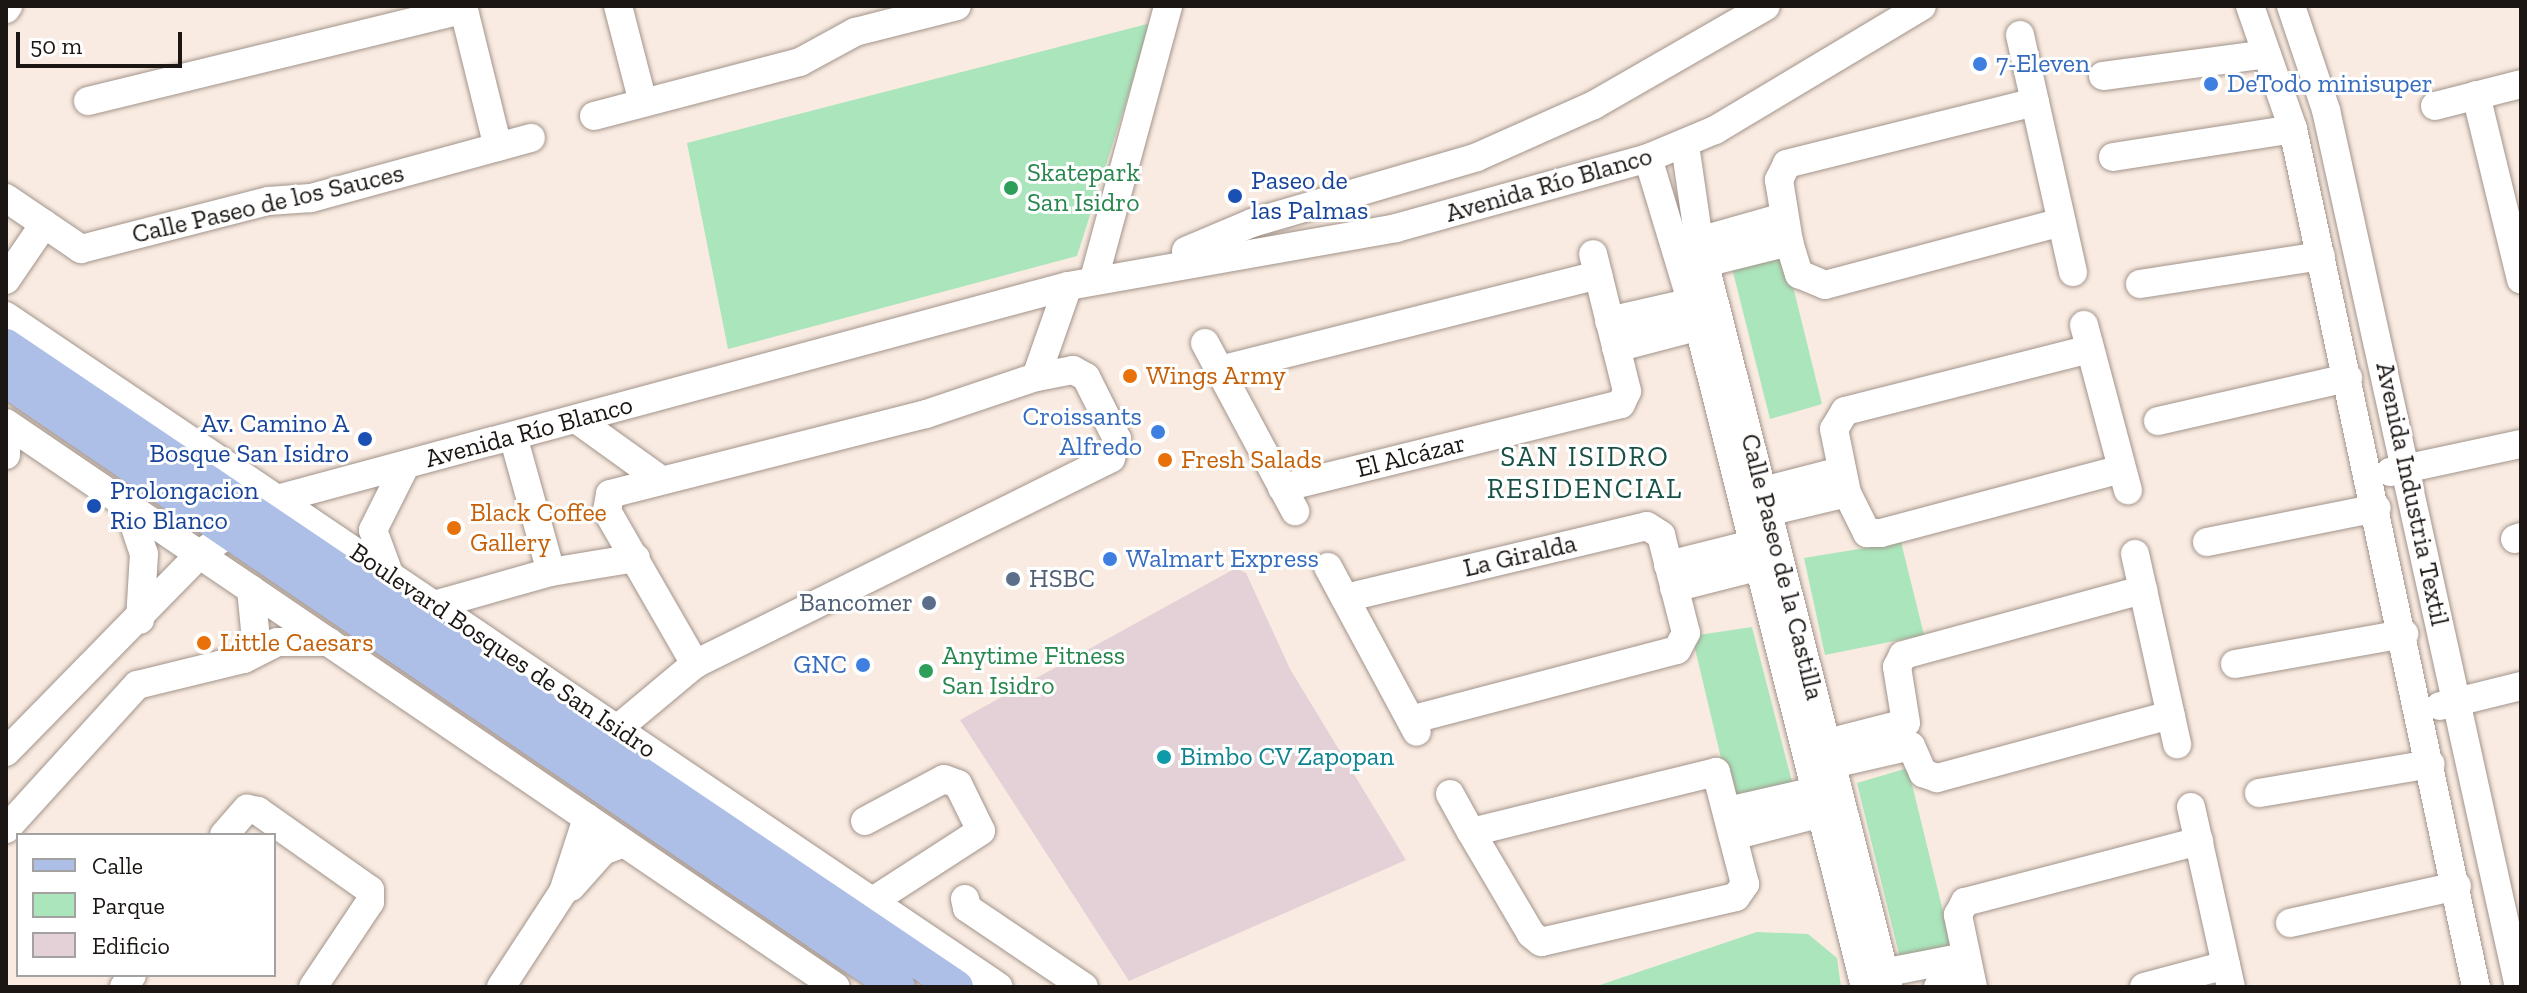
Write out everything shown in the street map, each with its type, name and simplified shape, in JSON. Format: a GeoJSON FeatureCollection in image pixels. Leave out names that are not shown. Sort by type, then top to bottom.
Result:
{"type":"FeatureCollection","features":[{"type":"Feature","properties":{"kind":"main road","name":"Boulevard Bosques de San Isidro"},"geometry":{"type":"LineString","coordinates":[[6,346],[254,515],[886,963],[956,987]]}},
{"type":"Feature","properties":{"kind":"main road","name":"Boulevard Bosques de San Isidro"},"geometry":{"type":"LineString","coordinates":[[6,380],[254,515]]}},
{"type":"Feature","properties":{"kind":"street"},"geometry":{"type":"LineString","coordinates":[[618,6],[643,103]]}},
{"type":"Feature","properties":{"kind":"street"},"geometry":{"type":"LineString","coordinates":[[594,116],[800,62],[855,32],[957,6]]}},
{"type":"Feature","properties":{"kind":"street"},"geometry":{"type":"LineString","coordinates":[[1036,377],[1081,283],[1168,6]]}},
{"type":"Feature","properties":{"kind":"street","name":"Avenida Río Blanco"},"geometry":{"type":"LineString","coordinates":[[1141,270],[1252,223],[1477,157],[1594,105],[1766,6]]}},
{"type":"Feature","properties":{"kind":"street","name":"Avenida Río Blanco"},"geometry":{"type":"LineString","coordinates":[[7,749],[140,620],[200,554],[254,515],[405,466],[1081,283],[1141,270],[1396,228],[1648,158],[1685,145],[1922,6]]}},
{"type":"Feature","properties":{"kind":"street","name":"Avenida Industria Textil"},"geometry":{"type":"LineString","coordinates":[[2250,6],[2293,129],[2404,634],[2476,987]]}},
{"type":"Feature","properties":{"kind":"street","name":"Avenida Industria Textil"},"geometry":{"type":"LineString","coordinates":[[2291,6],[2326,110],[2408,468],[2519,987]]}},
{"type":"Feature","properties":{"kind":"street"},"geometry":{"type":"LineString","coordinates":[[88,101],[463,8],[498,147]]}},
{"type":"Feature","properties":{"kind":"street"},"geometry":{"type":"LineString","coordinates":[[2020,35],[2073,272]]}},
{"type":"Feature","properties":{"kind":"street"},"geometry":{"type":"LineString","coordinates":[[2103,76],[2267,54]]}},
{"type":"Feature","properties":{"kind":"street"},"geometry":{"type":"LineString","coordinates":[[2435,106],[2521,84]]}},
{"type":"Feature","properties":{"kind":"street"},"geometry":{"type":"LineString","coordinates":[[2476,95],[2521,280]]}},
{"type":"Feature","properties":{"kind":"street"},"geometry":{"type":"LineString","coordinates":[[2035,102],[1787,164],[1780,170],[1786,229],[1799,274],[1825,285],[2062,222]]}},
{"type":"Feature","properties":{"kind":"street"},"geometry":{"type":"LineString","coordinates":[[2113,157],[2293,129]]}},
{"type":"Feature","properties":{"kind":"street","name":"Calle Paseo de los Sauces"},"geometry":{"type":"LineString","coordinates":[[6,198],[81,249],[268,201],[311,198],[531,138]]}},
{"type":"Feature","properties":{"kind":"street","name":"Calle Paseo de la Castilla"},"geometry":{"type":"LineString","coordinates":[[1685,145],[1702,252],[1706,311],[1830,784]]}},
{"type":"Feature","properties":{"kind":"street"},"geometry":{"type":"LineString","coordinates":[[1477,157],[1491,201]]}},
{"type":"Feature","properties":{"kind":"street","name":"Calle Paseo de la Castilla"},"geometry":{"type":"LineString","coordinates":[[1648,158],[1706,311],[1767,535],[1876,981]]}},
{"type":"Feature","properties":{"kind":"street"},"geometry":{"type":"LineString","coordinates":[[6,280],[44,224]]}},
{"type":"Feature","properties":{"kind":"street"},"geometry":{"type":"LineString","coordinates":[[1702,252],[1786,229]]}},
{"type":"Feature","properties":{"kind":"street"},"geometry":{"type":"LineString","coordinates":[[2140,284],[2321,256]]}},
{"type":"Feature","properties":{"kind":"street","name":"El Alcázar"},"geometry":{"type":"LineString","coordinates":[[1205,343],[1289,500],[1621,404],[1627,391],[1596,264],[1220,370]]}},
{"type":"Feature","properties":{"kind":"street"},"geometry":{"type":"LineString","coordinates":[[1613,335],[1706,311]]}},
{"type":"Feature","properties":{"kind":"street","name":"Boulevard Bosques de San Isidro"},"geometry":{"type":"LineString","coordinates":[[6,316],[254,515],[391,577],[873,901],[886,963],[999,987]]}},
{"type":"Feature","properties":{"kind":"street"},"geometry":{"type":"LineString","coordinates":[[2087,337],[2124,480],[1881,533],[1867,533],[1844,482],[1834,429],[1845,411],[2087,337]]}},
{"type":"Feature","properties":{"kind":"street"},"geometry":{"type":"LineString","coordinates":[[616,730],[695,664],[1111,458],[1117,439],[1086,377],[1073,370],[1036,377],[926,414],[658,478],[604,502],[695,664]]}},
{"type":"Feature","properties":{"kind":"street"},"geometry":{"type":"LineString","coordinates":[[2158,421],[2348,378]]}},
{"type":"Feature","properties":{"kind":"street"},"geometry":{"type":"LineString","coordinates":[[576,419],[658,478]]}},
{"type":"Feature","properties":{"kind":"street"},"geometry":{"type":"LineString","coordinates":[[6,423],[126,500],[251,589],[836,987]]}},
{"type":"Feature","properties":{"kind":"street"},"geometry":{"type":"LineString","coordinates":[[513,436],[551,572]]}},
{"type":"Feature","properties":{"kind":"street"},"geometry":{"type":"LineString","coordinates":[[2370,477],[2521,444]]}},
{"type":"Feature","properties":{"kind":"street"},"geometry":{"type":"LineString","coordinates":[[6,446],[6,455]]}},
{"type":"Feature","properties":{"kind":"street"},"geometry":{"type":"LineString","coordinates":[[391,577],[373,530],[405,466]]}},
{"type":"Feature","properties":{"kind":"street"},"geometry":{"type":"LineString","coordinates":[[1671,576],[1767,535],[1844,482]]}},
{"type":"Feature","properties":{"kind":"street"},"geometry":{"type":"LineString","coordinates":[[126,500],[144,554],[140,620]]}},
{"type":"Feature","properties":{"kind":"street"},"geometry":{"type":"LineString","coordinates":[[2207,542],[2377,508]]}},
{"type":"Feature","properties":{"kind":"street","name":"La Giralda"},"geometry":{"type":"LineString","coordinates":[[1328,567],[1414,726],[1677,650],[1686,633],[1661,535],[1647,526],[1345,598]]}},
{"type":"Feature","properties":{"kind":"street"},"geometry":{"type":"LineString","coordinates":[[2135,554],[2177,744]]}},
{"type":"Feature","properties":{"kind":"street"},"geometry":{"type":"LineString","coordinates":[[434,605],[551,572],[636,558]]}},
{"type":"Feature","properties":{"kind":"street"},"geometry":{"type":"LineString","coordinates":[[251,589],[257,650]]}},
{"type":"Feature","properties":{"kind":"street"},"geometry":{"type":"LineString","coordinates":[[2143,590],[1903,655],[1897,667],[1908,734],[1923,773],[1937,778],[2171,715]]}},
{"type":"Feature","properties":{"kind":"street"},"geometry":{"type":"LineString","coordinates":[[2235,664],[2404,634]]}},
{"type":"Feature","properties":{"kind":"street"},"geometry":{"type":"LineString","coordinates":[[6,829],[137,685],[244,659],[257,650],[287,641],[329,642]]}},
{"type":"Feature","properties":{"kind":"street"},"geometry":{"type":"LineString","coordinates":[[2420,711],[2521,686]]}},
{"type":"Feature","properties":{"kind":"street"},"geometry":{"type":"LineString","coordinates":[[646,707],[651,751]]}},
{"type":"Feature","properties":{"kind":"street"},"geometry":{"type":"LineString","coordinates":[[1730,824],[1830,784],[1908,734]]}},
{"type":"Feature","properties":{"kind":"street"},"geometry":{"type":"LineString","coordinates":[[2259,793],[2431,764]]}},
{"type":"Feature","properties":{"kind":"street"},"geometry":{"type":"LineString","coordinates":[[1450,794],[1471,832],[1531,934],[1553,945],[1736,897],[1745,884],[1721,779],[1707,771],[1471,832]]}},
{"type":"Feature","properties":{"kind":"street"},"geometry":{"type":"LineString","coordinates":[[865,821],[944,779],[958,784],[981,831],[873,901]]}},
{"type":"Feature","properties":{"kind":"street"},"geometry":{"type":"LineString","coordinates":[[2144,987],[2229,976],[2191,807]]}},
{"type":"Feature","properties":{"kind":"street"},"geometry":{"type":"LineString","coordinates":[[226,833],[247,809],[258,811],[370,890],[370,902],[313,987]]}},
{"type":"Feature","properties":{"kind":"street"},"geometry":{"type":"LineString","coordinates":[[501,987],[563,892],[587,818]]}},
{"type":"Feature","properties":{"kind":"street"},"geometry":{"type":"LineString","coordinates":[[1969,975],[1958,915],[1965,902],[2199,841]]}},
{"type":"Feature","properties":{"kind":"street"},"geometry":{"type":"LineString","coordinates":[[563,892],[582,880],[603,851],[624,843]]}},
{"type":"Feature","properties":{"kind":"street"},"geometry":{"type":"LineString","coordinates":[[2290,923],[2457,886]]}},
{"type":"Feature","properties":{"kind":"street"},"geometry":{"type":"LineString","coordinates":[[965,899],[967,908],[1084,987]]}},
{"type":"Feature","properties":{"kind":"street"},"geometry":{"type":"LineString","coordinates":[[1876,981],[1969,975]]}},
{"type":"Feature","properties":{"kind":"street"},"geometry":{"type":"LineString","coordinates":[[1938,987],[1969,975]]}},
{"type":"Feature","properties":{"kind":"green space"},"geometry":{"type":"Polygon","coordinates":[[[1151,23],[1077,256],[728,349],[687,143],[1151,23]]]}},
{"type":"Feature","properties":{"kind":"green space"},"geometry":{"type":"Polygon","coordinates":[[[1785,254],[1822,404],[1770,419],[1732,268],[1785,254]]]}},
{"type":"Feature","properties":{"kind":"green space"},"geometry":{"type":"Polygon","coordinates":[[[1901,542],[1924,635],[1825,655],[1804,558],[1901,542]]]}},
{"type":"Feature","properties":{"kind":"green space"},"geometry":{"type":"Polygon","coordinates":[[[1752,627],[1792,782],[1731,800],[1692,636],[1752,627]]]}},
{"type":"Feature","properties":{"kind":"green space"},"geometry":{"type":"Polygon","coordinates":[[[1908,768],[1951,944],[1900,958],[1857,783],[1908,768]]]}},
{"type":"Feature","properties":{"kind":"green space"},"geometry":{"type":"Polygon","coordinates":[[[1757,932],[1808,934],[1837,958],[1841,987],[1594,987],[1757,932]]]}},
{"type":"Feature","properties":{"kind":"building","name":"Bimbo CV Zapopan"},"geometry":{"type":"Polygon","coordinates":[[[1236,568],[1246,573],[1290,669],[1406,860],[1129,981],[960,720],[1236,568]]]}},
{"type":"Feature","properties":{"kind":"place","name":"7-Eleven"},"geometry":{"type":"Point","coordinates":[1980,64]}},
{"type":"Feature","properties":{"kind":"place","name":"DeTodo minisuper"},"geometry":{"type":"Point","coordinates":[2211,84]}},
{"type":"Feature","properties":{"kind":"place","name":"Skatepark San Isidro"},"geometry":{"type":"Point","coordinates":[1011,188]}},
{"type":"Feature","properties":{"kind":"place","name":"Paseo de las Palmas"},"geometry":{"type":"Point","coordinates":[1235,196]}},
{"type":"Feature","properties":{"kind":"place","name":"Wings Army"},"geometry":{"type":"Point","coordinates":[1130,376]}},
{"type":"Feature","properties":{"kind":"place","name":"Croissants Alfredo"},"geometry":{"type":"Point","coordinates":[1158,432]}},
{"type":"Feature","properties":{"kind":"place","name":"Av. Camino A Bosque San Isidro"},"geometry":{"type":"Point","coordinates":[365,439]}},
{"type":"Feature","properties":{"kind":"place","name":"Fresh Salads"},"geometry":{"type":"Point","coordinates":[1165,460]}},
{"type":"Feature","properties":{"kind":"place","name":"Prolongacion Rio Blanco"},"geometry":{"type":"Point","coordinates":[94,506]}},
{"type":"Feature","properties":{"kind":"place","name":"Black Coffee Gallery"},"geometry":{"type":"Point","coordinates":[454,528]}},
{"type":"Feature","properties":{"kind":"place","name":"Walmart Express"},"geometry":{"type":"Point","coordinates":[1110,559]}},
{"type":"Feature","properties":{"kind":"place","name":"HSBC"},"geometry":{"type":"Point","coordinates":[1013,579]}},
{"type":"Feature","properties":{"kind":"place","name":"Bancomer"},"geometry":{"type":"Point","coordinates":[929,603]}},
{"type":"Feature","properties":{"kind":"place","name":"Little Caesars"},"geometry":{"type":"Point","coordinates":[204,643]}},
{"type":"Feature","properties":{"kind":"place","name":"GNC"},"geometry":{"type":"Point","coordinates":[863,665]}},
{"type":"Feature","properties":{"kind":"place","name":"Anytime Fitness San Isidro"},"geometry":{"type":"Point","coordinates":[926,671]}},
{"type":"Feature","properties":{"kind":"place","name":"Bimbo CV Zapopan"},"geometry":{"type":"Point","coordinates":[1164,757]}},
{"type":"Feature","properties":{"kind":"district","name":"SAN ISIDRO RESIDENCIAL"},"geometry":{"type":"Point","coordinates":[1585,473]}}]}
